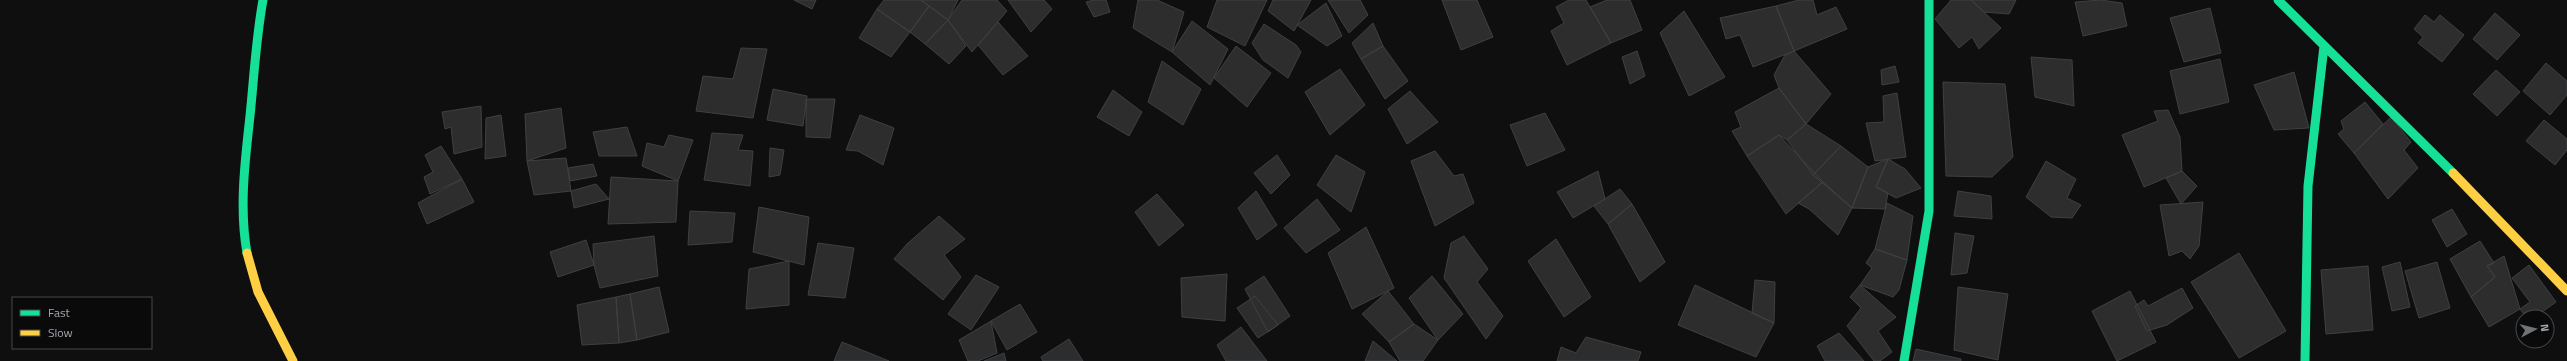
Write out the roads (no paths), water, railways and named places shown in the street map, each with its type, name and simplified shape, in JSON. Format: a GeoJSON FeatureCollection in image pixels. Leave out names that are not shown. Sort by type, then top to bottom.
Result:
{"type":"FeatureCollection","features":[{"type":"Feature","properties":{"kind":"street"},"geometry":{"type":"LineString","coordinates":[[263,0],[257,32],[246,151],[244,216],[250,268],[258,291],[293,361]]}},
{"type":"Feature","properties":{"kind":"street"},"geometry":{"type":"LineString","coordinates":[[1904,361],[1929,211],[1929,0]]}},
{"type":"Feature","properties":{"kind":"street"},"geometry":{"type":"LineString","coordinates":[[2278,0],[2456,176],[2567,291]]}},
{"type":"Feature","properties":{"kind":"street"},"geometry":{"type":"LineString","coordinates":[[2305,361],[2308,186],[2324,46]]}}]}
